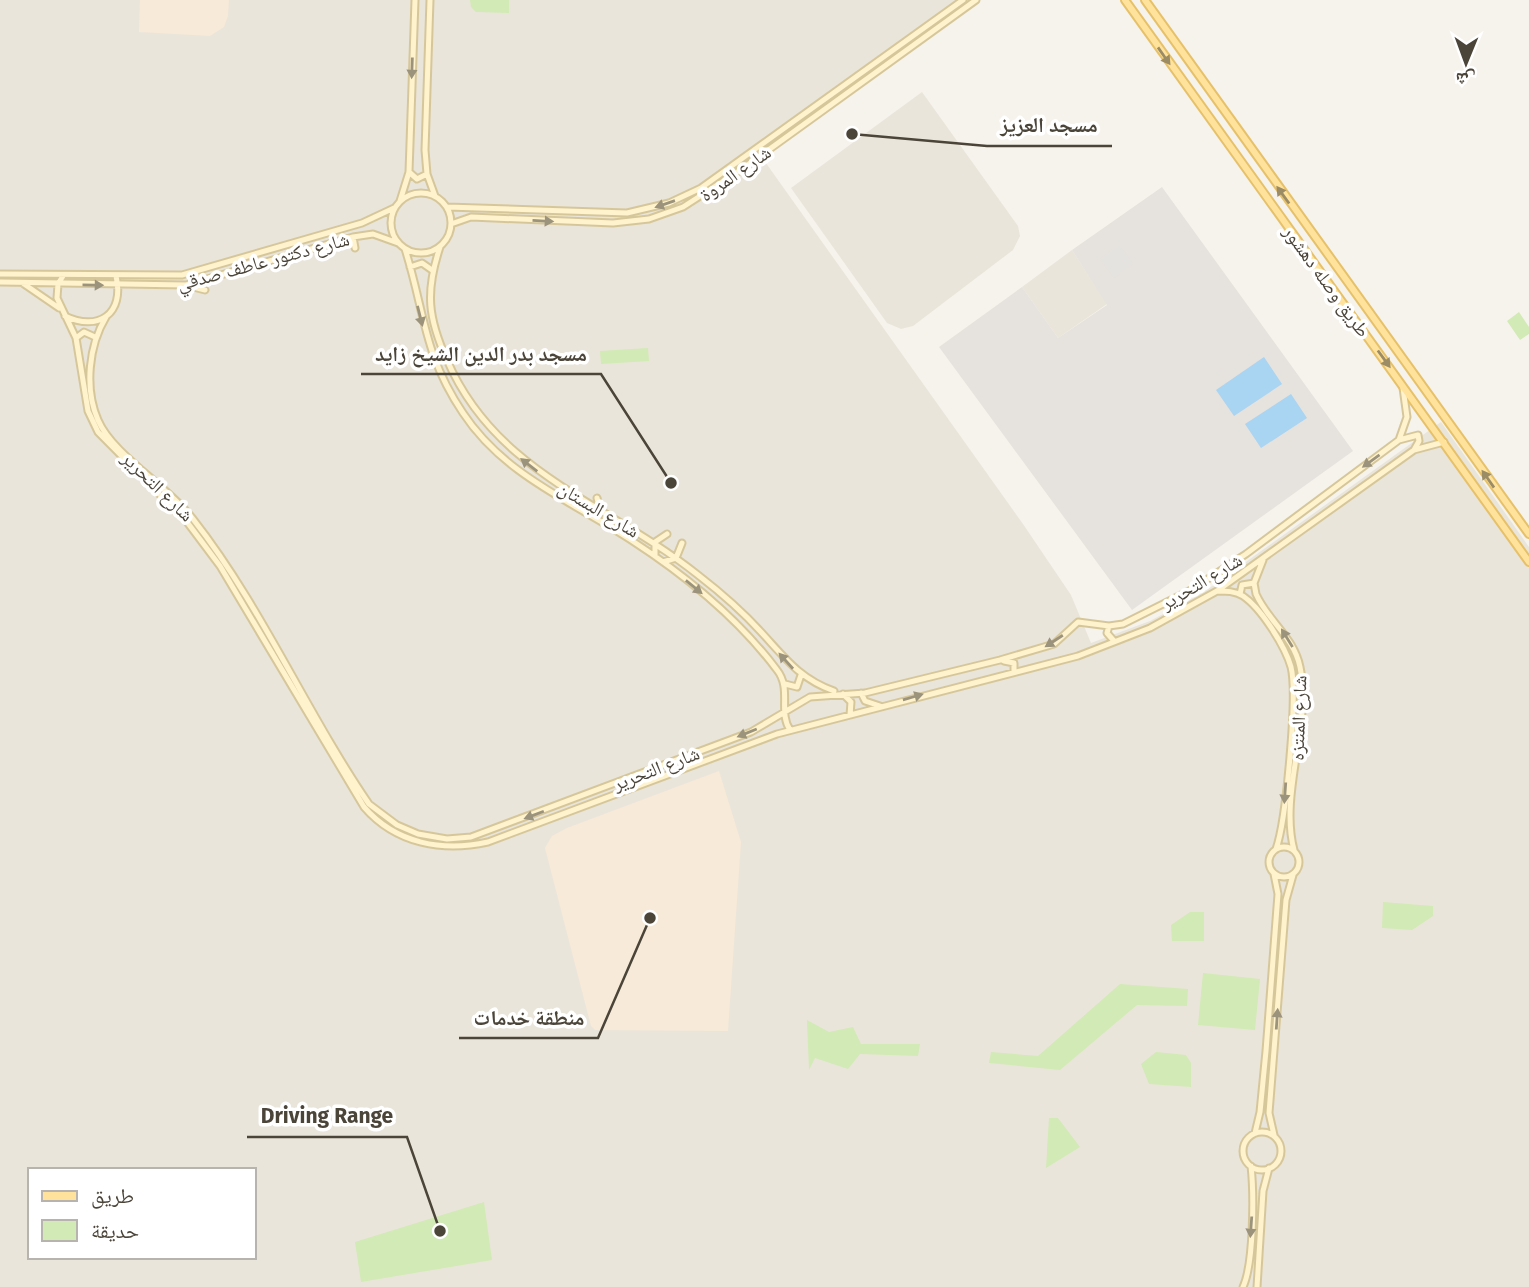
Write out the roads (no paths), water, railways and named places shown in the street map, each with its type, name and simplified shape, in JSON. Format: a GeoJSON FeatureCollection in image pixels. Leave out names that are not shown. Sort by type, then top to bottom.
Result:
{"type":"FeatureCollection","features":[{"type":"Feature","properties":{"kind":"main road","name":"طريق وصله دهشور"},"geometry":{"type":"LineString","coordinates":[[1125,0],[1529,562]]}},
{"type":"Feature","properties":{"kind":"main road","name":"طريق وصله دهشور"},"geometry":{"type":"LineString","coordinates":[[1144,0],[1529,534]]}},
{"type":"Feature","properties":{"kind":"street"},"geometry":{"type":"LineString","coordinates":[[415,0],[409,172],[400,201],[394,208],[391,230],[405,249],[422,254],[440,247],[448,237],[452,224],[447,207],[435,196],[427,174],[430,0]]}},
{"type":"Feature","properties":{"kind":"street","name":"شارع المروة"},"geometry":{"type":"LineString","coordinates":[[447,207],[611,214],[660,206],[692,194],[963,0]]}},
{"type":"Feature","properties":{"kind":"street","name":"شارع المروة"},"geometry":{"type":"LineString","coordinates":[[452,224],[471,217],[622,223],[668,213],[696,200],[976,0]]}},
{"type":"Feature","properties":{"kind":"street"},"geometry":{"type":"LineString","coordinates":[[427,81],[437,82]]}},
{"type":"Feature","properties":{"kind":"street"},"geometry":{"type":"LineString","coordinates":[[845,84],[850,90]]}},
{"type":"Feature","properties":{"kind":"street"},"geometry":{"type":"LineString","coordinates":[[409,172],[417,179],[427,174]]}},
{"type":"Feature","properties":{"kind":"street"},"geometry":{"type":"LineString","coordinates":[[400,201],[417,193],[435,196]]}},
{"type":"Feature","properties":{"kind":"street"},"geometry":{"type":"LineString","coordinates":[[692,194],[696,200]]}},
{"type":"Feature","properties":{"kind":"street","name":"شارع دكتور عاطف صدقي"},"geometry":{"type":"LineString","coordinates":[[0,274],[168,276],[195,272],[371,220],[394,208]]}},
{"type":"Feature","properties":{"kind":"street"},"geometry":{"type":"LineString","coordinates":[[371,220],[376,226],[373,234]]}},
{"type":"Feature","properties":{"kind":"street","name":"شارع دكتور عاطف صدقي"},"geometry":{"type":"LineString","coordinates":[[0,282],[186,285],[353,237],[373,234],[398,243]]}},
{"type":"Feature","properties":{"kind":"street"},"geometry":{"type":"LineString","coordinates":[[353,237],[355,248]]}},
{"type":"Feature","properties":{"kind":"street","name":"شارع البستان"},"geometry":{"type":"LineString","coordinates":[[440,247],[432,270],[429,303],[446,358],[495,436],[538,473],[656,542],[722,594],[801,675],[843,694]]}},
{"type":"Feature","properties":{"kind":"street","name":"شارع البستان"},"geometry":{"type":"LineString","coordinates":[[405,249],[430,351],[451,394],[474,428],[506,461],[546,490],[656,557],[713,602],[744,632],[778,671],[785,684]]}},
{"type":"Feature","properties":{"kind":"street"},"geometry":{"type":"LineString","coordinates":[[410,267],[422,263],[432,270]]}},
{"type":"Feature","properties":{"kind":"street"},"geometry":{"type":"LineString","coordinates":[[63,275],[58,284],[57,298],[63,313]]}},
{"type":"Feature","properties":{"kind":"street"},"geometry":{"type":"LineString","coordinates":[[116,276],[119,285]]}},
{"type":"Feature","properties":{"kind":"street"},"geometry":{"type":"LineString","coordinates":[[21,283],[63,313],[88,324],[106,317]]}},
{"type":"Feature","properties":{"kind":"street","name":"شارع التحرير"},"geometry":{"type":"LineString","coordinates":[[119,285],[117,299],[95,337],[91,389],[97,419],[112,441],[169,487],[220,566],[364,807],[391,831],[456,847],[489,844],[620,792],[654,782],[790,730],[1078,656],[1160,623],[1217,591],[1264,559],[1414,450],[1444,442]]}},
{"type":"Feature","properties":{"kind":"street"},"geometry":{"type":"LineString","coordinates":[[186,285],[205,290]]}},
{"type":"Feature","properties":{"kind":"street"},"geometry":{"type":"LineString","coordinates":[[406,289],[414,288]]}},
{"type":"Feature","properties":{"kind":"street","name":"شارع التحرير"},"geometry":{"type":"LineString","coordinates":[[63,313],[76,338],[88,411],[98,432],[190,520],[234,576],[268,624],[365,797],[381,815],[426,840],[471,836],[615,783],[771,722],[810,697],[861,693],[933,671],[1000,660],[1054,643],[1079,622],[1109,626],[1130,621],[1191,590],[1316,503],[1399,440]]}},
{"type":"Feature","properties":{"kind":"street"},"geometry":{"type":"LineString","coordinates":[[76,338],[87,332],[95,337]]}},
{"type":"Feature","properties":{"kind":"street"},"geometry":{"type":"LineString","coordinates":[[446,358],[450,349]]}},
{"type":"Feature","properties":{"kind":"street"},"geometry":{"type":"LineString","coordinates":[[1399,440],[1407,417],[1401,384]]}},
{"type":"Feature","properties":{"kind":"street"},"geometry":{"type":"LineString","coordinates":[[443,399],[451,394]]}},
{"type":"Feature","properties":{"kind":"street"},"geometry":{"type":"LineString","coordinates":[[474,428],[481,425],[481,417]]}},
{"type":"Feature","properties":{"kind":"street"},"geometry":{"type":"LineString","coordinates":[[1399,440],[1418,435],[1419,442],[1414,450]]}},
{"type":"Feature","properties":{"kind":"street"},"geometry":{"type":"LineString","coordinates":[[489,444],[495,436]]}},
{"type":"Feature","properties":{"kind":"street"},"geometry":{"type":"LineString","coordinates":[[501,466],[506,461]]}},
{"type":"Feature","properties":{"kind":"street"},"geometry":{"type":"LineString","coordinates":[[597,498],[600,509]]}},
{"type":"Feature","properties":{"kind":"street"},"geometry":{"type":"LineString","coordinates":[[1316,503],[1319,512],[1326,513]]}},
{"type":"Feature","properties":{"kind":"street"},"geometry":{"type":"LineString","coordinates":[[1295,518],[1302,518],[1307,527]]}},
{"type":"Feature","properties":{"kind":"street"},"geometry":{"type":"LineString","coordinates":[[656,557],[656,542],[667,534]]}},
{"type":"Feature","properties":{"kind":"street"},"geometry":{"type":"LineString","coordinates":[[663,562],[676,558],[681,543]]}},
{"type":"Feature","properties":{"kind":"street"},"geometry":{"type":"LineString","coordinates":[[1217,591],[1240,594],[1242,585],[1254,583],[1264,559]]}},
{"type":"Feature","properties":{"kind":"street"},"geometry":{"type":"LineString","coordinates":[[234,576],[241,571]]}},
{"type":"Feature","properties":{"kind":"street","name":"شارع المنتزه"},"geometry":{"type":"LineString","coordinates":[[1254,583],[1259,599],[1268,607],[1288,638],[1300,666],[1302,687],[1291,822],[1294,850]]}},
{"type":"Feature","properties":{"kind":"street","name":"شارع المنتزه"},"geometry":{"type":"LineString","coordinates":[[1240,594],[1279,640],[1291,667],[1293,686],[1290,730],[1284,758],[1284,817],[1276,849]]}},
{"type":"Feature","properties":{"kind":"street"},"geometry":{"type":"LineString","coordinates":[[1259,614],[1268,607]]}},
{"type":"Feature","properties":{"kind":"street"},"geometry":{"type":"LineString","coordinates":[[1109,626],[1108,637],[1114,641]]}},
{"type":"Feature","properties":{"kind":"street"},"geometry":{"type":"LineString","coordinates":[[737,639],[744,632]]}},
{"type":"Feature","properties":{"kind":"street"},"geometry":{"type":"LineString","coordinates":[[1000,660],[1014,663],[1014,673]]}},
{"type":"Feature","properties":{"kind":"street"},"geometry":{"type":"LineString","coordinates":[[790,730],[785,722],[785,684],[797,687],[801,675]]}},
{"type":"Feature","properties":{"kind":"street"},"geometry":{"type":"LineString","coordinates":[[861,693],[865,701],[880,706]]}},
{"type":"Feature","properties":{"kind":"street"},"geometry":{"type":"LineString","coordinates":[[843,694],[851,702],[850,715]]}},
{"type":"Feature","properties":{"kind":"street"},"geometry":{"type":"LineString","coordinates":[[771,722],[778,734]]}},
{"type":"Feature","properties":{"kind":"street"},"geometry":{"type":"LineString","coordinates":[[1290,730],[1298,731]]}},
{"type":"Feature","properties":{"kind":"street"},"geometry":{"type":"LineString","coordinates":[[615,783],[620,792]]}},
{"type":"Feature","properties":{"kind":"street"},"geometry":{"type":"LineString","coordinates":[[381,815],[387,809]]}},
{"type":"Feature","properties":{"kind":"street"},"geometry":{"type":"LineString","coordinates":[[1282,846],[1294,850],[1300,862],[1286,893],[1270,1122],[1281,1145],[1281,1153],[1278,1161],[1269,1168],[1263,1191],[1255,1287],[1244,1287],[1248,1268],[1253,1185],[1251,1166],[1243,1150],[1246,1141],[1255,1133],[1258,1120],[1278,894],[1269,859],[1276,849],[1282,846]]}},
{"type":"Feature","properties":{"kind":"street"},"geometry":{"type":"LineString","coordinates":[[1274,874],[1283,877],[1293,875]]}},
{"type":"Feature","properties":{"kind":"street"},"geometry":{"type":"LineString","coordinates":[[1272,953],[1281,953]]}},
{"type":"Feature","properties":{"kind":"street"},"geometry":{"type":"LineString","coordinates":[[1266,1051],[1274,1052]]}},
{"type":"Feature","properties":{"kind":"street"},"geometry":{"type":"LineString","coordinates":[[1258,1120],[1270,1122]]}},
{"type":"Feature","properties":{"kind":"street"},"geometry":{"type":"LineString","coordinates":[[1255,1133],[1274,1135]]}},
{"type":"Feature","properties":{"kind":"street"},"geometry":{"type":"LineString","coordinates":[[1251,1166],[1269,1168]]}},
{"type":"Feature","properties":{"kind":"water"},"geometry":{"type":"Polygon","coordinates":[[[1264,357],[1282,384],[1234,416],[1216,390],[1264,357]]]}},
{"type":"Feature","properties":{"kind":"water"},"geometry":{"type":"Polygon","coordinates":[[[1291,394],[1307,418],[1261,448],[1245,424],[1291,394]]]}},
{"type":"Feature","properties":{"kind":"place","name":"مسجد العزيز"},"geometry":{"type":"Point","coordinates":[852,134]}},
{"type":"Feature","properties":{"kind":"place","name":"مسجد بدر الدين الشيخ زايد"},"geometry":{"type":"Point","coordinates":[671,483]}},
{"type":"Feature","properties":{"kind":"place","name":"منطقة خدمات"},"geometry":{"type":"Point","coordinates":[650,918]}},
{"type":"Feature","properties":{"kind":"place","name":"Driving Range"},"geometry":{"type":"Point","coordinates":[440,1231]}}]}
